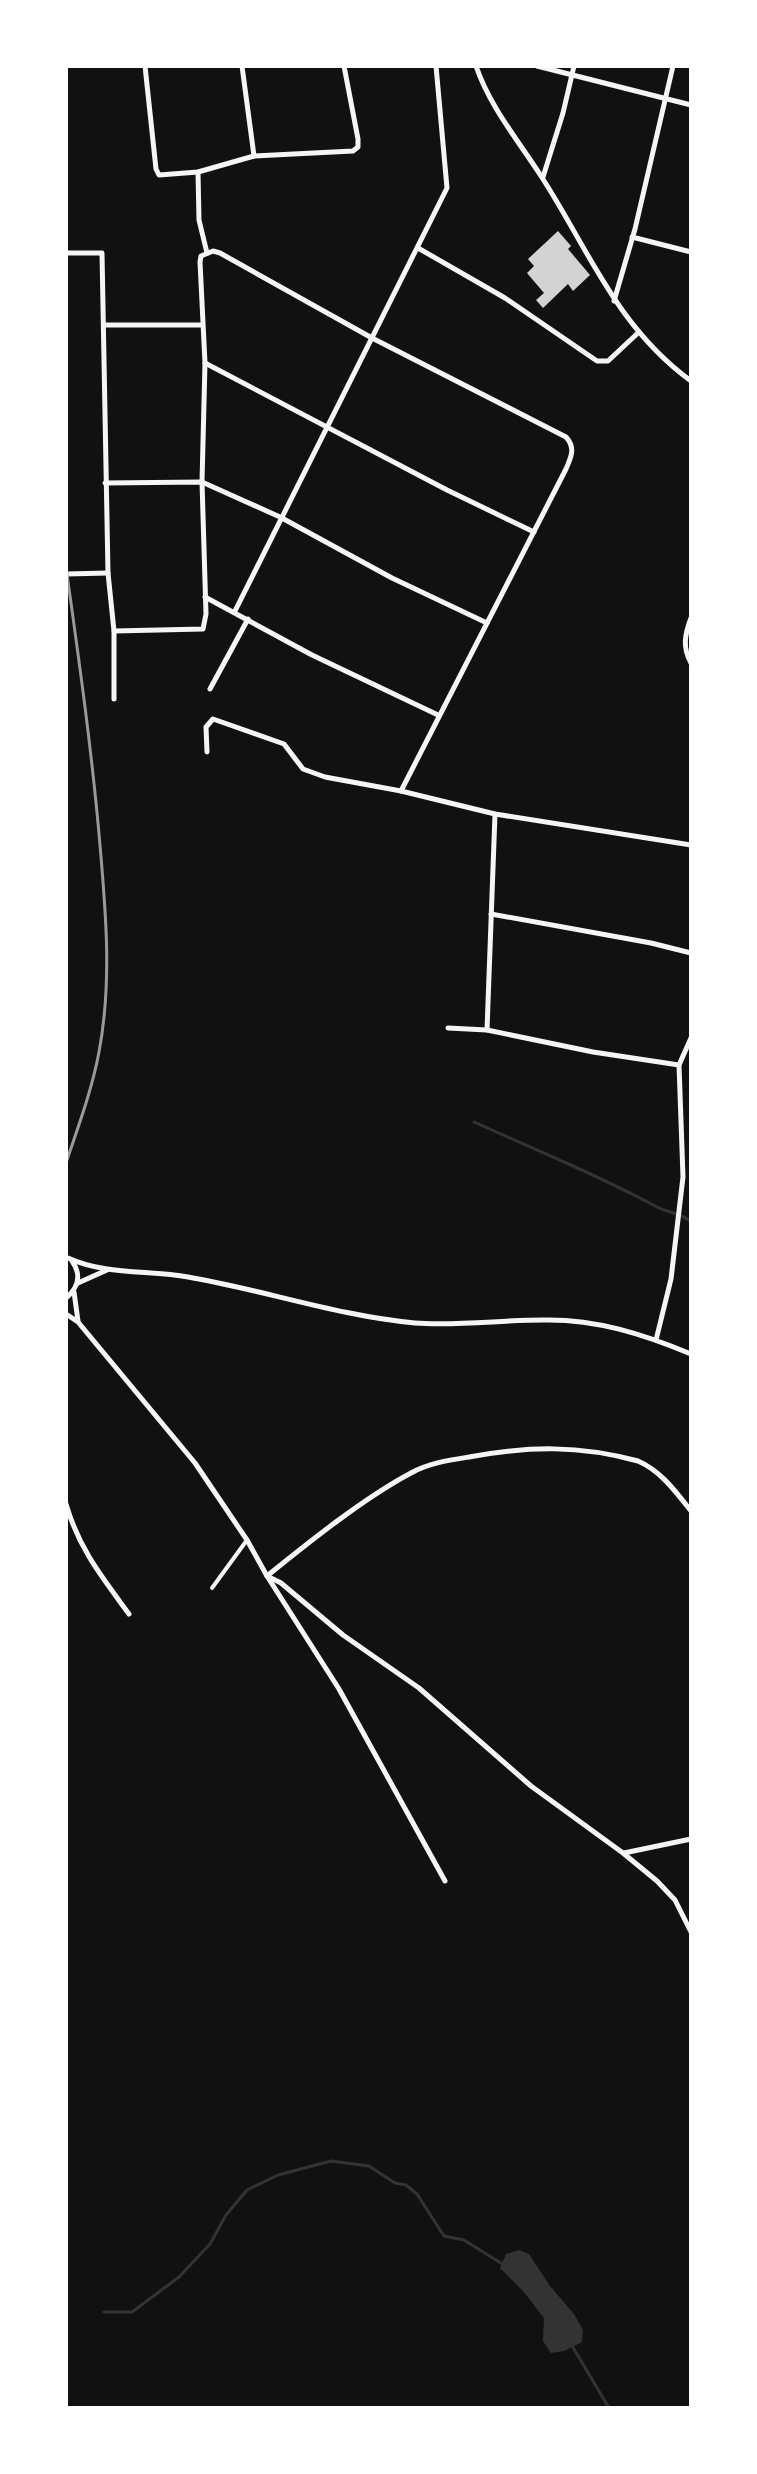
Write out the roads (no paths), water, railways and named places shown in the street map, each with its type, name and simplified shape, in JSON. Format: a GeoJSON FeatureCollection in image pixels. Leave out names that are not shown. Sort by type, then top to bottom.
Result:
{"type":"FeatureCollection","features":[{"type":"Feature","properties":{"kind":"street"},"geometry":{"type":"LineString","coordinates":[[145,66],[156,169],[159,175],[165,176],[198,172],[254,156],[353,151],[358,147],[358,139],[344,66]]}},
{"type":"Feature","properties":{"kind":"street"},"geometry":{"type":"LineString","coordinates":[[242,66],[254,156]]}},
{"type":"Feature","properties":{"kind":"street"},"geometry":{"type":"LineString","coordinates":[[235,611],[447,188],[436,66]]}},
{"type":"Feature","properties":{"kind":"street"},"geometry":{"type":"LineString","coordinates":[[476,66],[491,101],[543,178],[614,302],[638,333],[691,381]]}},
{"type":"Feature","properties":{"kind":"street"},"geometry":{"type":"LineString","coordinates":[[537,66],[691,105]]}},
{"type":"Feature","properties":{"kind":"street"},"geometry":{"type":"LineString","coordinates":[[543,178],[574,66]]}},
{"type":"Feature","properties":{"kind":"street"},"geometry":{"type":"LineString","coordinates":[[614,302],[667,100],[673,66]]}},
{"type":"Feature","properties":{"kind":"street"},"geometry":{"type":"LineString","coordinates":[[198,172],[199,220],[207,253]]}},
{"type":"Feature","properties":{"kind":"street"},"geometry":{"type":"LineString","coordinates":[[632,237],[691,252]]}},
{"type":"Feature","properties":{"kind":"street"},"geometry":{"type":"LineString","coordinates":[[418,248],[505,298],[597,361],[608,361],[638,333]]}},
{"type":"Feature","properties":{"kind":"street"},"geometry":{"type":"LineString","coordinates":[[66,253],[102,253],[105,483],[108,573],[114,631],[114,699]]}},
{"type":"Feature","properties":{"kind":"street"},"geometry":{"type":"LineString","coordinates":[[114,631],[203,629],[205,363],[200,262],[201,256],[207,253],[224,254],[372,338],[553,429],[570,441],[573,453],[401,791]]}},
{"type":"Feature","properties":{"kind":"street"},"geometry":{"type":"LineString","coordinates":[[104,325],[202,325]]}},
{"type":"Feature","properties":{"kind":"street"},"geometry":{"type":"LineString","coordinates":[[205,363],[534,532]]}},
{"type":"Feature","properties":{"kind":"street"},"geometry":{"type":"LineString","coordinates":[[105,483],[202,482],[280,517],[392,578],[487,623]]}},
{"type":"Feature","properties":{"kind":"street"},"geometry":{"type":"LineString","coordinates":[[66,574],[108,573]]}},
{"type":"Feature","properties":{"kind":"street"},"geometry":{"type":"LineString","coordinates":[[205,597],[312,655],[438,715]]}},
{"type":"Feature","properties":{"kind":"street"},"geometry":{"type":"LineString","coordinates":[[691,618],[684,637],[691,663]]}},
{"type":"Feature","properties":{"kind":"street"},"geometry":{"type":"LineString","coordinates":[[210,689],[248,619]]}},
{"type":"Feature","properties":{"kind":"street"},"geometry":{"type":"LineString","coordinates":[[207,752],[206,727],[213,719],[220,720],[284,744],[303,769],[325,777],[401,791],[495,814],[691,845]]}},
{"type":"Feature","properties":{"kind":"street"},"geometry":{"type":"LineString","coordinates":[[487,1030],[495,814]]}},
{"type":"Feature","properties":{"kind":"street"},"geometry":{"type":"LineString","coordinates":[[491,914],[691,953]]}},
{"type":"Feature","properties":{"kind":"street"},"geometry":{"type":"LineString","coordinates":[[448,1028],[487,1030],[593,1052],[679,1065]]}},
{"type":"Feature","properties":{"kind":"street"},"geometry":{"type":"LineString","coordinates":[[656,1340],[671,1279],[683,1177],[679,1065],[691,1038]]}},
{"type":"Feature","properties":{"kind":"street"},"geometry":{"type":"LineString","coordinates":[[67,1257],[83,1265],[108,1270],[174,1274],[224,1283],[363,1317],[419,1323],[575,1321],[603,1325],[691,1354]]}},
{"type":"Feature","properties":{"kind":"street"},"geometry":{"type":"LineString","coordinates":[[66,1298],[78,1283],[75,1264],[67,1257]]}},
{"type":"Feature","properties":{"kind":"street"},"geometry":{"type":"LineString","coordinates":[[78,1283],[108,1270]]}},
{"type":"Feature","properties":{"kind":"street"},"geometry":{"type":"LineString","coordinates":[[74,1291],[78,1322]]}},
{"type":"Feature","properties":{"kind":"street"},"geometry":{"type":"LineString","coordinates":[[66,1314],[78,1322],[195,1463],[247,1540],[339,1689],[445,1881]]}},
{"type":"Feature","properties":{"kind":"street"},"geometry":{"type":"LineString","coordinates":[[267,1576],[414,1471],[442,1461],[513,1449],[554,1447],[638,1461],[651,1466],[691,1511]]}},
{"type":"Feature","properties":{"kind":"street"},"geometry":{"type":"LineString","coordinates":[[66,1504],[89,1561],[129,1614]]}},
{"type":"Feature","properties":{"kind":"street"},"geometry":{"type":"LineString","coordinates":[[212,1588],[247,1540]]}},
{"type":"Feature","properties":{"kind":"street"},"geometry":{"type":"LineString","coordinates":[[267,1576],[292,1591],[343,1635],[419,1688],[531,1786],[657,1881],[683,1913],[691,1932]]}},
{"type":"Feature","properties":{"kind":"street"},"geometry":{"type":"LineString","coordinates":[[623,1853],[691,1839]]}},
{"type":"Feature","properties":{"kind":"street"},"geometry":{"type":"LineString","coordinates":[[683,1913],[691,1914]]}},
{"type":"Feature","properties":{"kind":"waterway"},"geometry":{"type":"LineString","coordinates":[[474,1122],[691,1222]]}},
{"type":"Feature","properties":{"kind":"waterway"},"geometry":{"type":"LineString","coordinates":[[104,2312],[132,2312],[179,2277],[210,2244],[226,2215],[247,2190],[278,2175],[331,2161],[369,2166],[395,2183],[406,2185],[417,2194],[444,2236],[464,2240],[504,2265]]}},
{"type":"Feature","properties":{"kind":"waterway"},"geometry":{"type":"LineString","coordinates":[[571,2344],[609,2408]]}},
{"type":"Feature","properties":{"kind":"railway"},"geometry":{"type":"LineString","coordinates":[[66,567],[93,775],[107,948],[99,1052],[66,1163]]}}]}
